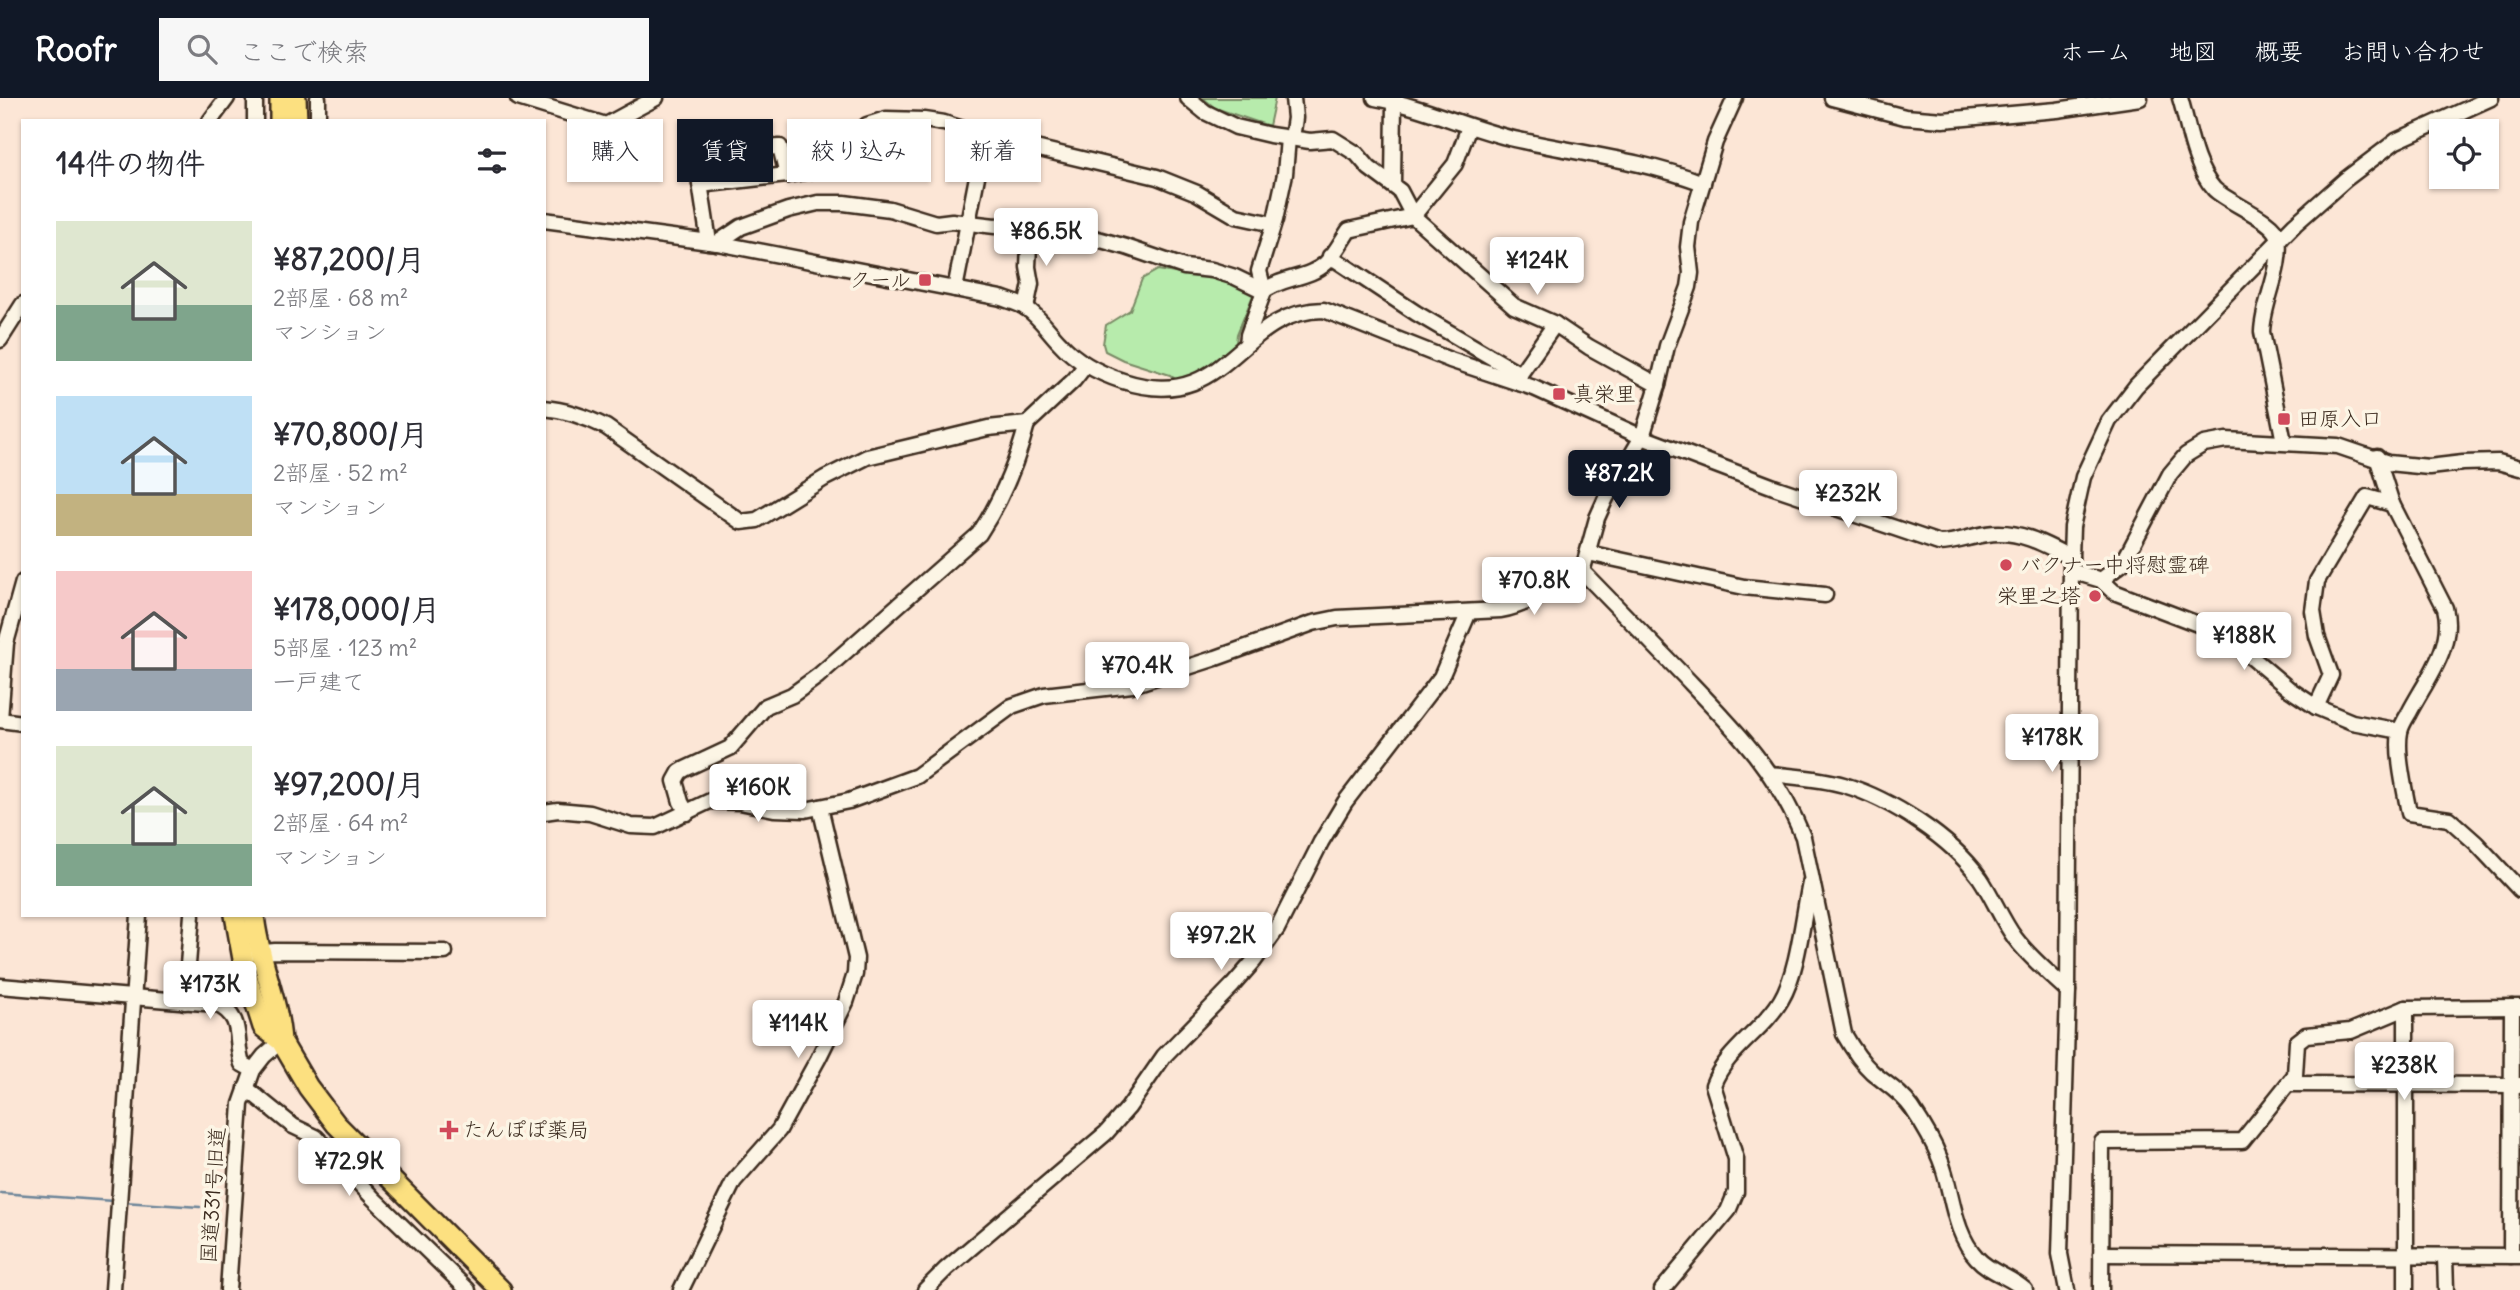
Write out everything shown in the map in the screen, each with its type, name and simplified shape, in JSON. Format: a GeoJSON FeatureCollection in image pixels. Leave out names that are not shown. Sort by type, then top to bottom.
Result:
{"type":"FeatureCollection","features":[{"type":"Feature","properties":{"kind":"highway"},"geometry":{"type":"LineString","coordinates":[[279,98],[280,119]]}},
{"type":"Feature","properties":{"kind":"highway"},"geometry":{"type":"LineString","coordinates":[[296,98],[297,119]]}},
{"type":"Feature","properties":{"kind":"highway"},"geometry":{"type":"LineString","coordinates":[[236,917],[251,954],[263,1027],[281,1041],[314,1096],[336,1124],[501,1290]]}},
{"type":"Feature","properties":{"kind":"highway"},"geometry":{"type":"LineString","coordinates":[[251,954],[254,917]]}},
{"type":"Feature","properties":{"kind":"street"},"geometry":{"type":"LineString","coordinates":[[211,119],[227,98]]}},
{"type":"Feature","properties":{"kind":"street"},"geometry":{"type":"LineString","coordinates":[[255,98],[255,119]]}},
{"type":"Feature","properties":{"kind":"street"},"geometry":{"type":"LineString","coordinates":[[318,98],[318,119]]}},
{"type":"Feature","properties":{"kind":"street"},"geometry":{"type":"LineString","coordinates":[[518,98],[606,125],[656,98]]}},
{"type":"Feature","properties":{"kind":"street"},"geometry":{"type":"LineString","coordinates":[[1188,98],[1205,112],[1236,127],[1310,141],[1333,139],[1357,154],[1369,168],[1400,191],[1413,216],[1514,306],[1555,324],[1589,347],[1658,385]]}},
{"type":"Feature","properties":{"kind":"street"},"geometry":{"type":"LineString","coordinates":[[1264,291],[1259,271],[1285,174],[1295,118],[1293,98]]}},
{"type":"Feature","properties":{"kind":"street"},"geometry":{"type":"LineString","coordinates":[[1375,98],[1394,101],[1469,127],[1514,139],[1626,161],[1703,183]]}},
{"type":"Feature","properties":{"kind":"street"},"geometry":{"type":"LineString","coordinates":[[546,812],[590,813],[631,826],[655,827],[710,801],[805,810],[849,801],[917,776],[1012,706],[1044,695],[1132,685],[1313,623],[1337,618],[1469,612],[1513,607],[1540,595],[1581,570],[1601,508],[1642,437],[1667,346],[1689,287],[1689,234],[1715,142],[1735,98]]}},
{"type":"Feature","properties":{"kind":"street"},"geometry":{"type":"LineString","coordinates":[[1832,98],[1905,117],[1943,120],[2057,110],[2140,98]]}},
{"type":"Feature","properties":{"kind":"street"},"geometry":{"type":"LineString","coordinates":[[2180,98],[2191,139],[2207,180],[2223,197],[2271,225],[2277,233],[2277,258],[2262,320],[2262,332],[2284,442]]}},
{"type":"Feature","properties":{"kind":"street"},"geometry":{"type":"LineString","coordinates":[[2067,1290],[2060,1254],[2068,991],[2071,564],[2073,527],[2082,477],[2109,421],[2136,386],[2318,201],[2396,141],[2491,98]]}},
{"type":"Feature","properties":{"kind":"street"},"geometry":{"type":"LineString","coordinates":[[1393,186],[1394,101]]}},
{"type":"Feature","properties":{"kind":"street"},"geometry":{"type":"LineString","coordinates":[[1247,344],[1264,291],[1274,283],[1300,276],[1325,264],[1349,230],[1413,216],[1455,164],[1469,127]]}},
{"type":"Feature","properties":{"kind":"street"},"geometry":{"type":"LineString","coordinates":[[700,185],[787,175],[780,147],[752,148],[696,157],[700,185],[713,243]]}},
{"type":"Feature","properties":{"kind":"street"},"geometry":{"type":"LineString","coordinates":[[1041,149],[1157,177],[1197,193],[1236,216],[1273,224]]}},
{"type":"Feature","properties":{"kind":"street"},"geometry":{"type":"LineString","coordinates":[[956,289],[976,182]]}},
{"type":"Feature","properties":{"kind":"street"},"geometry":{"type":"LineString","coordinates":[[713,243],[741,227],[788,210],[818,203],[890,209],[936,223],[952,221],[995,226],[1030,223],[1044,225],[1126,247],[1184,267],[1212,270],[1235,277],[1264,291]]}},
{"type":"Feature","properties":{"kind":"street"},"geometry":{"type":"LineString","coordinates":[[546,220],[713,243],[1001,298],[1026,308],[1085,366],[1142,387],[1184,387],[1202,380],[1271,326],[1291,315],[1309,310],[1324,310],[1450,360],[1520,378]]}},
{"type":"Feature","properties":{"kind":"street"},"geometry":{"type":"LineString","coordinates":[[1026,308],[1031,284],[1028,267],[1030,223]]}},
{"type":"Feature","properties":{"kind":"street"},"geometry":{"type":"LineString","coordinates":[[1330,256],[1520,378],[1642,437],[1774,487],[1939,543],[1990,533],[2015,534],[2034,540],[2101,580],[2114,592],[2224,634],[2289,689],[2316,707],[2352,722],[2400,731]]}},
{"type":"Feature","properties":{"kind":"street"},"geometry":{"type":"LineString","coordinates":[[0,340],[21,306]]}},
{"type":"Feature","properties":{"kind":"street"},"geometry":{"type":"LineString","coordinates":[[1520,378],[1555,324]]}},
{"type":"Feature","properties":{"kind":"street"},"geometry":{"type":"LineString","coordinates":[[687,813],[675,781],[680,772],[730,748],[766,706],[792,695],[818,676],[979,534],[989,520],[1008,480],[1020,452],[1027,424],[1074,380],[1085,366]]}},
{"type":"Feature","properties":{"kind":"street"},"geometry":{"type":"LineString","coordinates":[[546,408],[587,417],[606,427],[741,522],[757,520],[825,478],[867,457],[988,428],[1027,424]]}},
{"type":"Feature","properties":{"kind":"street"},"geometry":{"type":"LineString","coordinates":[[2101,580],[2123,563],[2170,474],[2193,449],[2204,444],[2226,440],[2339,446],[2388,463],[2429,467],[2498,462],[2520,468]]}},
{"type":"Feature","properties":{"kind":"street"},"geometry":{"type":"LineString","coordinates":[[2377,457],[2392,504],[2445,608],[2449,622],[2441,654],[2400,731],[2409,813],[2449,819],[2520,890]]}},
{"type":"Feature","properties":{"kind":"street"},"geometry":{"type":"LineString","coordinates":[[2316,707],[2331,675],[2317,636],[2313,611],[2316,581],[2367,497],[2392,504]]}},
{"type":"Feature","properties":{"kind":"street"},"geometry":{"type":"LineString","coordinates":[[1588,553],[1744,587],[1825,595]]}},
{"type":"Feature","properties":{"kind":"street"},"geometry":{"type":"LineString","coordinates":[[1581,570],[1745,740],[1770,774],[1795,817],[1803,837],[1844,1034],[1855,1054],[1873,1073],[1896,1089],[1911,1106],[1940,1159],[1960,1232],[1967,1246],[1978,1260],[2015,1281],[2025,1290]]}},
{"type":"Feature","properties":{"kind":"street"},"geometry":{"type":"LineString","coordinates":[[21,588],[3,643],[0,720],[21,723]]}},
{"type":"Feature","properties":{"kind":"street"},"geometry":{"type":"LineString","coordinates":[[925,1290],[946,1269],[1106,1133],[1128,1108],[1164,1056],[1254,961],[1277,929],[1321,842],[1345,803],[1441,677],[1469,612]]}},
{"type":"Feature","properties":{"kind":"street"},"geometry":{"type":"LineString","coordinates":[[1770,774],[1823,780],[1853,788],[1908,815],[1950,845],[1981,879],[2014,937],[2028,954],[2068,991]]}},
{"type":"Feature","properties":{"kind":"street"},"geometry":{"type":"LineString","coordinates":[[681,1290],[734,1181],[779,1130],[818,1059],[855,974],[856,958],[820,807]]}},
{"type":"Feature","properties":{"kind":"street"},"geometry":{"type":"LineString","coordinates":[[1662,1290],[1728,1211],[1736,1192],[1736,1159],[1713,1085],[1733,1054],[1772,1014],[1785,993],[1811,878]]}},
{"type":"Feature","properties":{"kind":"street"},"geometry":{"type":"LineString","coordinates":[[113,1290],[139,917]]}},
{"type":"Feature","properties":{"kind":"street"},"geometry":{"type":"LineString","coordinates":[[185,1002],[192,917]]}},
{"type":"Feature","properties":{"kind":"street"},"geometry":{"type":"LineString","coordinates":[[251,954],[445,952]]}},
{"type":"Feature","properties":{"kind":"street"},"geometry":{"type":"LineString","coordinates":[[0,986],[216,1004],[227,1009],[233,1016],[242,1064],[253,1070],[281,1041]]}},
{"type":"Feature","properties":{"kind":"street"},"geometry":{"type":"LineString","coordinates":[[2101,1254],[2515,1256],[2516,1007],[2406,1008],[2351,1031],[2306,1034],[2297,1042],[2295,1075],[2242,1141],[2102,1142],[2101,1254],[2101,1290]]}},
{"type":"Feature","properties":{"kind":"street"},"geometry":{"type":"LineString","coordinates":[[2406,1008],[2406,1290]]}},
{"type":"Feature","properties":{"kind":"street","name":"国道331号旧道"},"geometry":{"type":"LineString","coordinates":[[228,1290],[241,1104],[253,1070]]}},
{"type":"Feature","properties":{"kind":"street"},"geometry":{"type":"LineString","coordinates":[[2288,1084],[2516,1085]]}},
{"type":"Feature","properties":{"kind":"street"},"geometry":{"type":"LineString","coordinates":[[246,1088],[293,1126],[316,1137],[373,1198],[468,1290]]}},
{"type":"Feature","properties":{"kind":"street"},"geometry":{"type":"LineString","coordinates":[[2445,1256],[2446,1290]]}},
{"type":"Feature","properties":{"kind":"green space"},"geometry":{"type":"Polygon","coordinates":[[[1203,98],[1275,98],[1269,126],[1215,108],[1203,98]]]}},
{"type":"Feature","properties":{"kind":"green space"},"geometry":{"type":"Polygon","coordinates":[[[1158,270],[1180,274],[1211,274],[1254,293],[1231,352],[1184,381],[1123,360],[1105,351],[1103,344],[1106,325],[1130,310],[1142,279],[1158,270]]]}},
{"type":"Feature","properties":{"kind":"waterway"},"geometry":{"type":"LineString","coordinates":[[0,1193],[113,1201]]}},
{"type":"Feature","properties":{"kind":"waterway"},"geometry":{"type":"LineString","coordinates":[[123,1202],[200,1207]]}},
{"type":"Feature","properties":{"kind":"place","name":"クール"},"geometry":{"type":"Point","coordinates":[925,280]}},
{"type":"Feature","properties":{"kind":"place","name":"真栄里"},"geometry":{"type":"Point","coordinates":[1559,394]}},
{"type":"Feature","properties":{"kind":"place","name":"田原入口"},"geometry":{"type":"Point","coordinates":[2284,419]}},
{"type":"Feature","properties":{"kind":"place","name":"バクナー中将慰霊碑"},"geometry":{"type":"Point","coordinates":[2006,565]}},
{"type":"Feature","properties":{"kind":"place","name":"栄里之塔"},"geometry":{"type":"Point","coordinates":[2095,596]}},
{"type":"Feature","properties":{"kind":"place","name":"たんぽぽ薬局"},"geometry":{"type":"Point","coordinates":[449,1130]}}]}
